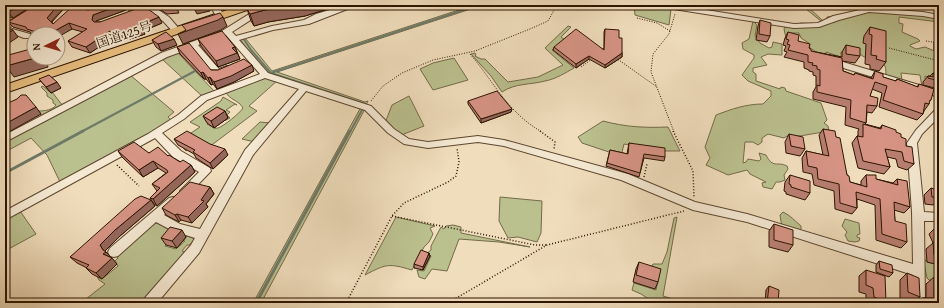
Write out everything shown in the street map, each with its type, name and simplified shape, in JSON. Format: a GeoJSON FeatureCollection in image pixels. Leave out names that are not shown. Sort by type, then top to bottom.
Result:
{"type":"FeatureCollection","features":[{"type":"Feature","properties":{"kind":"highway","name":"国道125号"},"geometry":{"type":"LineString","coordinates":[[5,90],[252,5]]}},
{"type":"Feature","properties":{"kind":"street"},"geometry":{"type":"LineString","coordinates":[[5,28],[41,5]]}},
{"type":"Feature","properties":{"kind":"street"},"geometry":{"type":"LineString","coordinates":[[126,5],[134,11]]}},
{"type":"Feature","properties":{"kind":"street"},"geometry":{"type":"LineString","coordinates":[[214,5],[220,16]]}},
{"type":"Feature","properties":{"kind":"street"},"geometry":{"type":"LineString","coordinates":[[5,139],[164,55],[226,33],[260,10],[262,5]]}},
{"type":"Feature","properties":{"kind":"street"},"geometry":{"type":"LineString","coordinates":[[233,39],[272,28],[306,22],[319,16],[354,5]]}},
{"type":"Feature","properties":{"kind":"street"},"geometry":{"type":"LineString","coordinates":[[662,5],[794,26],[819,25],[836,18],[869,10],[923,14],[939,17]]}},
{"type":"Feature","properties":{"kind":"street"},"geometry":{"type":"LineString","coordinates":[[123,15],[148,7],[166,19],[177,31]]}},
{"type":"Feature","properties":{"kind":"street"},"geometry":{"type":"LineString","coordinates":[[5,19],[16,20]]}},
{"type":"Feature","properties":{"kind":"street"},"geometry":{"type":"LineString","coordinates":[[5,28],[26,36]]}},
{"type":"Feature","properties":{"kind":"street"},"geometry":{"type":"LineString","coordinates":[[226,33],[230,34],[244,61],[265,75],[368,108],[391,131],[407,142],[428,145],[478,139],[492,140],[624,177],[694,206],[747,218],[918,271]]}},
{"type":"Feature","properties":{"kind":"street"},"geometry":{"type":"LineString","coordinates":[[194,44],[217,73],[244,61]]}},
{"type":"Feature","properties":{"kind":"street"},"geometry":{"type":"LineString","coordinates":[[843,65],[939,94]]}},
{"type":"Feature","properties":{"kind":"street"},"geometry":{"type":"LineString","coordinates":[[5,216],[156,134],[181,117],[204,98],[265,75]]}},
{"type":"Feature","properties":{"kind":"street"},"geometry":{"type":"LineString","coordinates":[[149,303],[185,262],[203,235],[249,153],[304,88]]}},
{"type":"Feature","properties":{"kind":"street"},"geometry":{"type":"LineString","coordinates":[[919,303],[918,216],[912,143],[919,131],[939,111]]}},
{"type":"Feature","properties":{"kind":"street"},"geometry":{"type":"LineString","coordinates":[[114,252],[206,172],[177,154],[156,134]]}},
{"type":"Feature","properties":{"kind":"street"},"geometry":{"type":"LineString","coordinates":[[155,216],[177,228],[203,235]]}},
{"type":"Feature","properties":{"kind":"street"},"geometry":{"type":"LineString","coordinates":[[918,216],[939,217]]}},
{"type":"Feature","properties":{"kind":"path"},"geometry":{"type":"LineString","coordinates":[[368,108],[377,90],[414,68],[432,60],[469,53],[548,21],[557,5]]}},
{"type":"Feature","properties":{"kind":"path"},"geometry":{"type":"LineString","coordinates":[[448,303],[546,245],[688,210],[694,206],[693,171],[675,136],[651,72],[652,54],[670,31],[676,8]]}},
{"type":"Feature","properties":{"kind":"path"},"geometry":{"type":"LineString","coordinates":[[638,18],[657,23],[670,31]]}},
{"type":"Feature","properties":{"kind":"path"},"geometry":{"type":"LineString","coordinates":[[926,41],[939,43]]}},
{"type":"Feature","properties":{"kind":"path"},"geometry":{"type":"LineString","coordinates":[[889,48],[939,61]]}},
{"type":"Feature","properties":{"kind":"path"},"geometry":{"type":"LineString","coordinates":[[469,53],[487,73],[506,102],[524,121],[553,139],[555,142],[551,156]]}},
{"type":"Feature","properties":{"kind":"path"},"geometry":{"type":"LineString","coordinates":[[612,55],[657,87]]}},
{"type":"Feature","properties":{"kind":"path"},"geometry":{"type":"LineString","coordinates":[[581,67],[594,58]]}},
{"type":"Feature","properties":{"kind":"path"},"geometry":{"type":"LineString","coordinates":[[346,303],[392,216],[400,206],[448,182],[456,176],[459,155],[453,142]]}},
{"type":"Feature","properties":{"kind":"path"},"geometry":{"type":"LineString","coordinates":[[110,158],[138,186]]}},
{"type":"Feature","properties":{"kind":"path"},"geometry":{"type":"LineString","coordinates":[[642,185],[647,164]]}},
{"type":"Feature","properties":{"kind":"path"},"geometry":{"type":"LineString","coordinates":[[392,216],[528,243],[546,245]]}},
{"type":"Feature","properties":{"kind":"green space"},"geometry":{"type":"Polygon","coordinates":[[[474,5],[483,5],[277,72],[365,102],[368,101],[366,105],[268,73],[252,56],[240,39],[245,38],[272,71],[474,5]]]}},
{"type":"Feature","properties":{"kind":"green space"},"geometry":{"type":"Polygon","coordinates":[[[634,5],[671,9],[669,25],[635,15],[634,5]]]}},
{"type":"Feature","properties":{"kind":"green space"},"geometry":{"type":"Polygon","coordinates":[[[801,5],[806,5],[823,21],[826,20],[827,17],[876,11],[939,17],[939,22],[899,17],[899,23],[903,24],[902,32],[920,41],[910,46],[916,49],[925,47],[939,53],[939,80],[925,76],[925,79],[929,81],[924,86],[939,91],[939,93],[922,87],[920,75],[901,73],[902,81],[886,77],[885,66],[876,58],[864,57],[860,54],[841,52],[841,57],[826,52],[825,55],[819,54],[809,47],[810,44],[801,38],[799,33],[791,33],[786,38],[785,27],[801,23],[817,24],[821,21],[801,5]]]}},
{"type":"Feature","properties":{"kind":"green space"},"geometry":{"type":"Polygon","coordinates":[[[753,21],[757,25],[755,36],[760,43],[769,48],[772,47],[773,42],[782,44],[782,55],[768,54],[761,57],[767,65],[753,68],[753,72],[756,74],[756,81],[780,89],[781,87],[785,88],[786,91],[821,103],[827,120],[824,123],[828,126],[829,131],[800,136],[787,136],[784,138],[768,134],[762,138],[762,142],[758,145],[753,142],[745,142],[743,163],[748,159],[759,161],[761,159],[759,153],[766,155],[773,163],[787,166],[788,169],[784,175],[785,180],[776,182],[772,189],[763,187],[762,183],[766,182],[750,174],[747,170],[728,175],[706,165],[710,158],[705,147],[716,115],[745,106],[763,104],[771,96],[771,91],[748,81],[742,75],[754,58],[754,55],[743,49],[742,43],[749,39],[753,21]]]}},
{"type":"Feature","properties":{"kind":"green space"},"geometry":{"type":"Polygon","coordinates":[[[568,26],[571,27],[561,37],[565,40],[552,50],[574,68],[549,80],[512,87],[502,92],[491,76],[471,54],[475,53],[475,56],[485,59],[508,82],[538,77],[563,65],[545,48],[568,26]]]}},
{"type":"Feature","properties":{"kind":"green space"},"geometry":{"type":"Polygon","coordinates":[[[178,53],[215,92],[203,97],[162,59],[178,53]]]}},
{"type":"Feature","properties":{"kind":"green space"},"geometry":{"type":"Polygon","coordinates":[[[454,58],[468,80],[433,90],[420,69],[433,63],[454,58]]]}},
{"type":"Feature","properties":{"kind":"green space"},"geometry":{"type":"Polygon","coordinates":[[[130,75],[174,112],[168,117],[172,121],[61,184],[47,155],[31,138],[5,152],[5,141],[130,75]]]}},
{"type":"Feature","properties":{"kind":"green space"},"geometry":{"type":"Polygon","coordinates":[[[262,77],[278,80],[249,106],[257,111],[209,147],[189,149],[186,151],[183,148],[186,148],[188,135],[200,127],[190,122],[221,101],[223,97],[237,105],[235,104],[226,110],[230,112],[227,115],[230,118],[207,124],[212,127],[221,127],[243,108],[239,103],[229,97],[226,92],[262,77]]]}},
{"type":"Feature","properties":{"kind":"green space"},"geometry":{"type":"Polygon","coordinates":[[[43,86],[51,93],[52,92],[63,106],[42,116],[39,111],[51,109],[56,105],[53,103],[53,100],[47,96],[47,93],[41,87],[43,86]]]}},
{"type":"Feature","properties":{"kind":"green space"},"geometry":{"type":"Polygon","coordinates":[[[409,96],[424,126],[399,136],[385,123],[392,105],[409,96]]]}},
{"type":"Feature","properties":{"kind":"green space"},"geometry":{"type":"Polygon","coordinates":[[[361,107],[365,109],[261,303],[253,303],[361,107]]]}},
{"type":"Feature","properties":{"kind":"green space"},"geometry":{"type":"Polygon","coordinates":[[[603,121],[635,127],[668,127],[680,151],[665,151],[624,144],[621,156],[582,143],[578,137],[603,121]]]}},
{"type":"Feature","properties":{"kind":"green space"},"geometry":{"type":"Polygon","coordinates":[[[260,122],[271,123],[255,142],[242,139],[260,122]]]}},
{"type":"Feature","properties":{"kind":"green space"},"geometry":{"type":"Polygon","coordinates":[[[500,197],[542,201],[541,233],[537,242],[518,237],[508,238],[499,221],[500,197]]]}},
{"type":"Feature","properties":{"kind":"green space"},"geometry":{"type":"Polygon","coordinates":[[[20,211],[36,234],[5,251],[5,219],[20,211]]]}},
{"type":"Feature","properties":{"kind":"green space"},"geometry":{"type":"Polygon","coordinates":[[[783,212],[801,226],[799,231],[782,227],[780,215],[783,212]]]}},
{"type":"Feature","properties":{"kind":"green space"},"geometry":{"type":"Polygon","coordinates":[[[396,217],[435,226],[430,228],[433,234],[429,242],[424,247],[412,270],[397,266],[387,266],[365,275],[396,217]]]}},
{"type":"Feature","properties":{"kind":"green space"},"geometry":{"type":"Polygon","coordinates":[[[677,217],[663,296],[686,303],[655,303],[632,290],[634,283],[656,290],[660,271],[651,267],[653,264],[662,264],[667,252],[674,218],[677,217]]]}},
{"type":"Feature","properties":{"kind":"green space"},"geometry":{"type":"Polygon","coordinates":[[[845,219],[859,223],[860,234],[857,235],[857,237],[860,238],[859,241],[848,241],[845,235],[847,232],[842,226],[845,219]]]}},
{"type":"Feature","properties":{"kind":"green space"},"geometry":{"type":"Polygon","coordinates":[[[158,223],[175,233],[165,246],[176,249],[185,241],[183,241],[187,236],[193,238],[195,242],[187,245],[182,251],[190,253],[147,303],[81,303],[105,284],[99,280],[97,276],[102,279],[118,266],[114,262],[118,258],[116,256],[154,224],[158,223]]]}},
{"type":"Feature","properties":{"kind":"green space"},"geometry":{"type":"Polygon","coordinates":[[[453,225],[461,227],[461,233],[530,247],[499,242],[459,239],[447,271],[432,269],[425,279],[419,277],[417,270],[424,271],[431,256],[426,254],[431,250],[431,246],[441,227],[444,229],[446,226],[453,225]]]}},
{"type":"Feature","properties":{"kind":"green space"},"geometry":{"type":"Polygon","coordinates":[[[924,258],[927,262],[939,265],[939,282],[929,280],[927,278],[924,258]]]}},
{"type":"Feature","properties":{"kind":"building"},"geometry":{"type":"Polygon","coordinates":[[[5,5],[20,5],[8,12],[5,11],[5,5]]]}},
{"type":"Feature","properties":{"kind":"building"},"geometry":{"type":"Polygon","coordinates":[[[35,5],[58,5],[47,18],[53,24],[74,5],[85,5],[87,10],[94,9],[97,5],[120,5],[93,15],[92,20],[94,22],[100,22],[144,6],[159,17],[140,25],[142,28],[127,33],[125,32],[117,36],[110,31],[86,47],[68,41],[87,29],[69,23],[64,26],[26,27],[8,22],[35,5]]]}},
{"type":"Feature","properties":{"kind":"building"},"geometry":{"type":"Polygon","coordinates":[[[160,5],[174,5],[176,7],[164,7],[160,5]]]}},
{"type":"Feature","properties":{"kind":"building"},"geometry":{"type":"Polygon","coordinates":[[[194,5],[206,5],[194,8],[194,5]]]}},
{"type":"Feature","properties":{"kind":"building"},"geometry":{"type":"Polygon","coordinates":[[[254,5],[296,5],[250,14],[247,9],[254,5]]]}},
{"type":"Feature","properties":{"kind":"building"},"geometry":{"type":"Polygon","coordinates":[[[220,13],[223,17],[218,20],[178,34],[186,30],[182,25],[220,13]]]}},
{"type":"Feature","properties":{"kind":"building"},"geometry":{"type":"Polygon","coordinates":[[[760,20],[771,23],[770,36],[759,34],[760,20]]]}},
{"type":"Feature","properties":{"kind":"building"},"geometry":{"type":"Polygon","coordinates":[[[870,27],[886,31],[886,62],[876,59],[877,56],[871,55],[872,35],[869,34],[870,27]]]}},
{"type":"Feature","properties":{"kind":"building"},"geometry":{"type":"Polygon","coordinates":[[[5,28],[13,30],[5,35],[5,28]]]}},
{"type":"Feature","properties":{"kind":"building"},"geometry":{"type":"Polygon","coordinates":[[[576,29],[604,50],[605,29],[619,30],[619,38],[622,38],[622,53],[605,65],[589,56],[576,64],[554,47],[576,29]]]}},
{"type":"Feature","properties":{"kind":"building"},"geometry":{"type":"Polygon","coordinates":[[[222,31],[235,47],[232,48],[237,53],[216,61],[198,39],[222,31]]]}},
{"type":"Feature","properties":{"kind":"building"},"geometry":{"type":"Polygon","coordinates":[[[166,32],[174,39],[158,44],[152,40],[164,33],[166,32]]]}},
{"type":"Feature","properties":{"kind":"building"},"geometry":{"type":"Polygon","coordinates":[[[788,32],[799,35],[798,41],[810,44],[809,48],[811,51],[842,58],[843,71],[873,79],[875,71],[883,74],[883,77],[896,81],[897,79],[918,87],[919,84],[934,89],[931,100],[929,104],[925,103],[923,114],[883,100],[887,86],[875,82],[870,96],[878,98],[877,106],[867,105],[866,123],[850,118],[851,100],[817,92],[817,85],[820,86],[820,70],[817,69],[817,66],[812,65],[813,63],[808,62],[808,55],[788,50],[790,45],[787,44],[789,40],[786,39],[788,32]]]}},
{"type":"Feature","properties":{"kind":"building"},"geometry":{"type":"Polygon","coordinates":[[[189,43],[211,70],[218,70],[244,59],[252,65],[231,76],[214,82],[203,72],[201,73],[177,47],[189,43]]]}},
{"type":"Feature","properties":{"kind":"building"},"geometry":{"type":"Polygon","coordinates":[[[846,45],[860,48],[860,56],[846,54],[846,45]]]}},
{"type":"Feature","properties":{"kind":"building"},"geometry":{"type":"Polygon","coordinates":[[[26,50],[26,60],[6,66],[5,56],[26,50]]]}},
{"type":"Feature","properties":{"kind":"building"},"geometry":{"type":"Polygon","coordinates":[[[933,73],[939,75],[939,81],[928,78],[928,76],[933,77],[933,73]]]}},
{"type":"Feature","properties":{"kind":"building"},"geometry":{"type":"Polygon","coordinates":[[[49,75],[57,82],[46,87],[39,79],[49,75]]]}},
{"type":"Feature","properties":{"kind":"building"},"geometry":{"type":"Polygon","coordinates":[[[497,91],[512,109],[481,119],[468,101],[497,91]]]}},
{"type":"Feature","properties":{"kind":"building"},"geometry":{"type":"Polygon","coordinates":[[[21,95],[26,95],[36,107],[5,124],[5,99],[8,103],[17,99],[21,95]]]}},
{"type":"Feature","properties":{"kind":"building"},"geometry":{"type":"Polygon","coordinates":[[[217,107],[225,111],[211,121],[203,116],[217,107]]]}},
{"type":"Feature","properties":{"kind":"building"},"geometry":{"type":"Polygon","coordinates":[[[863,124],[881,129],[882,125],[896,130],[896,132],[901,134],[901,137],[906,139],[906,146],[912,147],[914,164],[904,161],[902,152],[885,149],[890,167],[863,161],[857,136],[863,137],[863,124]]]}},
{"type":"Feature","properties":{"kind":"building"},"geometry":{"type":"Polygon","coordinates":[[[823,129],[835,131],[836,137],[840,138],[847,175],[849,176],[850,182],[867,187],[866,175],[876,175],[876,179],[898,185],[897,179],[907,181],[910,207],[894,202],[895,221],[906,224],[907,242],[882,234],[880,199],[856,192],[857,208],[840,203],[839,184],[818,179],[817,168],[808,166],[806,151],[829,156],[823,129]]]}},
{"type":"Feature","properties":{"kind":"building"},"geometry":{"type":"Polygon","coordinates":[[[187,131],[210,144],[225,149],[210,163],[193,152],[195,150],[174,139],[187,131]]]}},
{"type":"Feature","properties":{"kind":"building"},"geometry":{"type":"Polygon","coordinates":[[[789,134],[803,137],[805,149],[791,146],[789,134]]]}},
{"type":"Feature","properties":{"kind":"building"},"geometry":{"type":"Polygon","coordinates":[[[134,142],[149,153],[158,147],[168,156],[169,155],[180,162],[183,160],[191,165],[153,199],[150,198],[160,188],[152,184],[168,172],[153,161],[139,170],[118,151],[134,142]]]}},
{"type":"Feature","properties":{"kind":"building"},"geometry":{"type":"Polygon","coordinates":[[[629,143],[665,148],[665,157],[644,154],[640,173],[607,163],[610,150],[628,154],[629,143]]]}},
{"type":"Feature","properties":{"kind":"building"},"geometry":{"type":"Polygon","coordinates":[[[790,175],[810,181],[810,193],[791,187],[789,184],[790,175]]]}},
{"type":"Feature","properties":{"kind":"building"},"geometry":{"type":"Polygon","coordinates":[[[190,182],[210,187],[201,200],[204,201],[188,217],[177,214],[175,215],[162,208],[190,182]]]}},
{"type":"Feature","properties":{"kind":"building"},"geometry":{"type":"Polygon","coordinates":[[[931,188],[937,190],[939,198],[932,197],[931,188]]]}},
{"type":"Feature","properties":{"kind":"building"},"geometry":{"type":"Polygon","coordinates":[[[141,196],[151,200],[115,230],[100,245],[106,252],[103,254],[112,258],[96,273],[86,268],[89,265],[70,257],[135,199],[141,196]]]}},
{"type":"Feature","properties":{"kind":"building"},"geometry":{"type":"Polygon","coordinates":[[[774,224],[793,230],[793,245],[774,240],[774,224]]]}},
{"type":"Feature","properties":{"kind":"building"},"geometry":{"type":"Polygon","coordinates":[[[170,227],[182,230],[172,241],[161,238],[170,227]]]}},
{"type":"Feature","properties":{"kind":"building"},"geometry":{"type":"Polygon","coordinates":[[[933,242],[939,244],[939,256],[934,255],[933,242]]]}},
{"type":"Feature","properties":{"kind":"building"},"geometry":{"type":"Polygon","coordinates":[[[421,250],[429,253],[423,267],[414,264],[421,250]]]}},
{"type":"Feature","properties":{"kind":"building"},"geometry":{"type":"Polygon","coordinates":[[[879,261],[892,265],[893,273],[880,269],[879,261]]]}},
{"type":"Feature","properties":{"kind":"building"},"geometry":{"type":"Polygon","coordinates":[[[639,262],[661,269],[658,282],[636,275],[639,262]]]}},
{"type":"Feature","properties":{"kind":"building"},"geometry":{"type":"Polygon","coordinates":[[[866,270],[885,276],[886,302],[874,297],[873,288],[866,285],[866,270]]]}},
{"type":"Feature","properties":{"kind":"building"},"geometry":{"type":"Polygon","coordinates":[[[907,273],[919,278],[920,297],[908,292],[907,273]]]}},
{"type":"Feature","properties":{"kind":"building"},"geometry":{"type":"Polygon","coordinates":[[[934,277],[939,279],[939,303],[923,298],[934,298],[934,277]]]}},
{"type":"Feature","properties":{"kind":"building"},"geometry":{"type":"Polygon","coordinates":[[[769,286],[779,290],[778,303],[767,303],[769,286]]]}},
{"type":"Feature","properties":{"kind":"building"},"geometry":{"type":"Polygon","coordinates":[[[887,300],[895,303],[887,303],[887,300]]]}},
{"type":"Feature","properties":{"kind":"waterway"},"geometry":{"type":"LineString","coordinates":[[271,73],[479,5]]}},
{"type":"Feature","properties":{"kind":"waterway"},"geometry":{"type":"LineString","coordinates":[[243,38],[251,50],[271,73]]}},
{"type":"Feature","properties":{"kind":"waterway"},"geometry":{"type":"LineString","coordinates":[[81,132],[195,71]]}},
{"type":"Feature","properties":{"kind":"waterway"},"geometry":{"type":"LineString","coordinates":[[271,73],[365,104]]}},
{"type":"Feature","properties":{"kind":"waterway"},"geometry":{"type":"LineString","coordinates":[[350,132],[362,110]]}},
{"type":"Feature","properties":{"kind":"waterway"},"geometry":{"type":"LineString","coordinates":[[5,173],[83,131]]}},
{"type":"Feature","properties":{"kind":"waterway"},"geometry":{"type":"LineString","coordinates":[[256,303],[350,131]]}}]}
